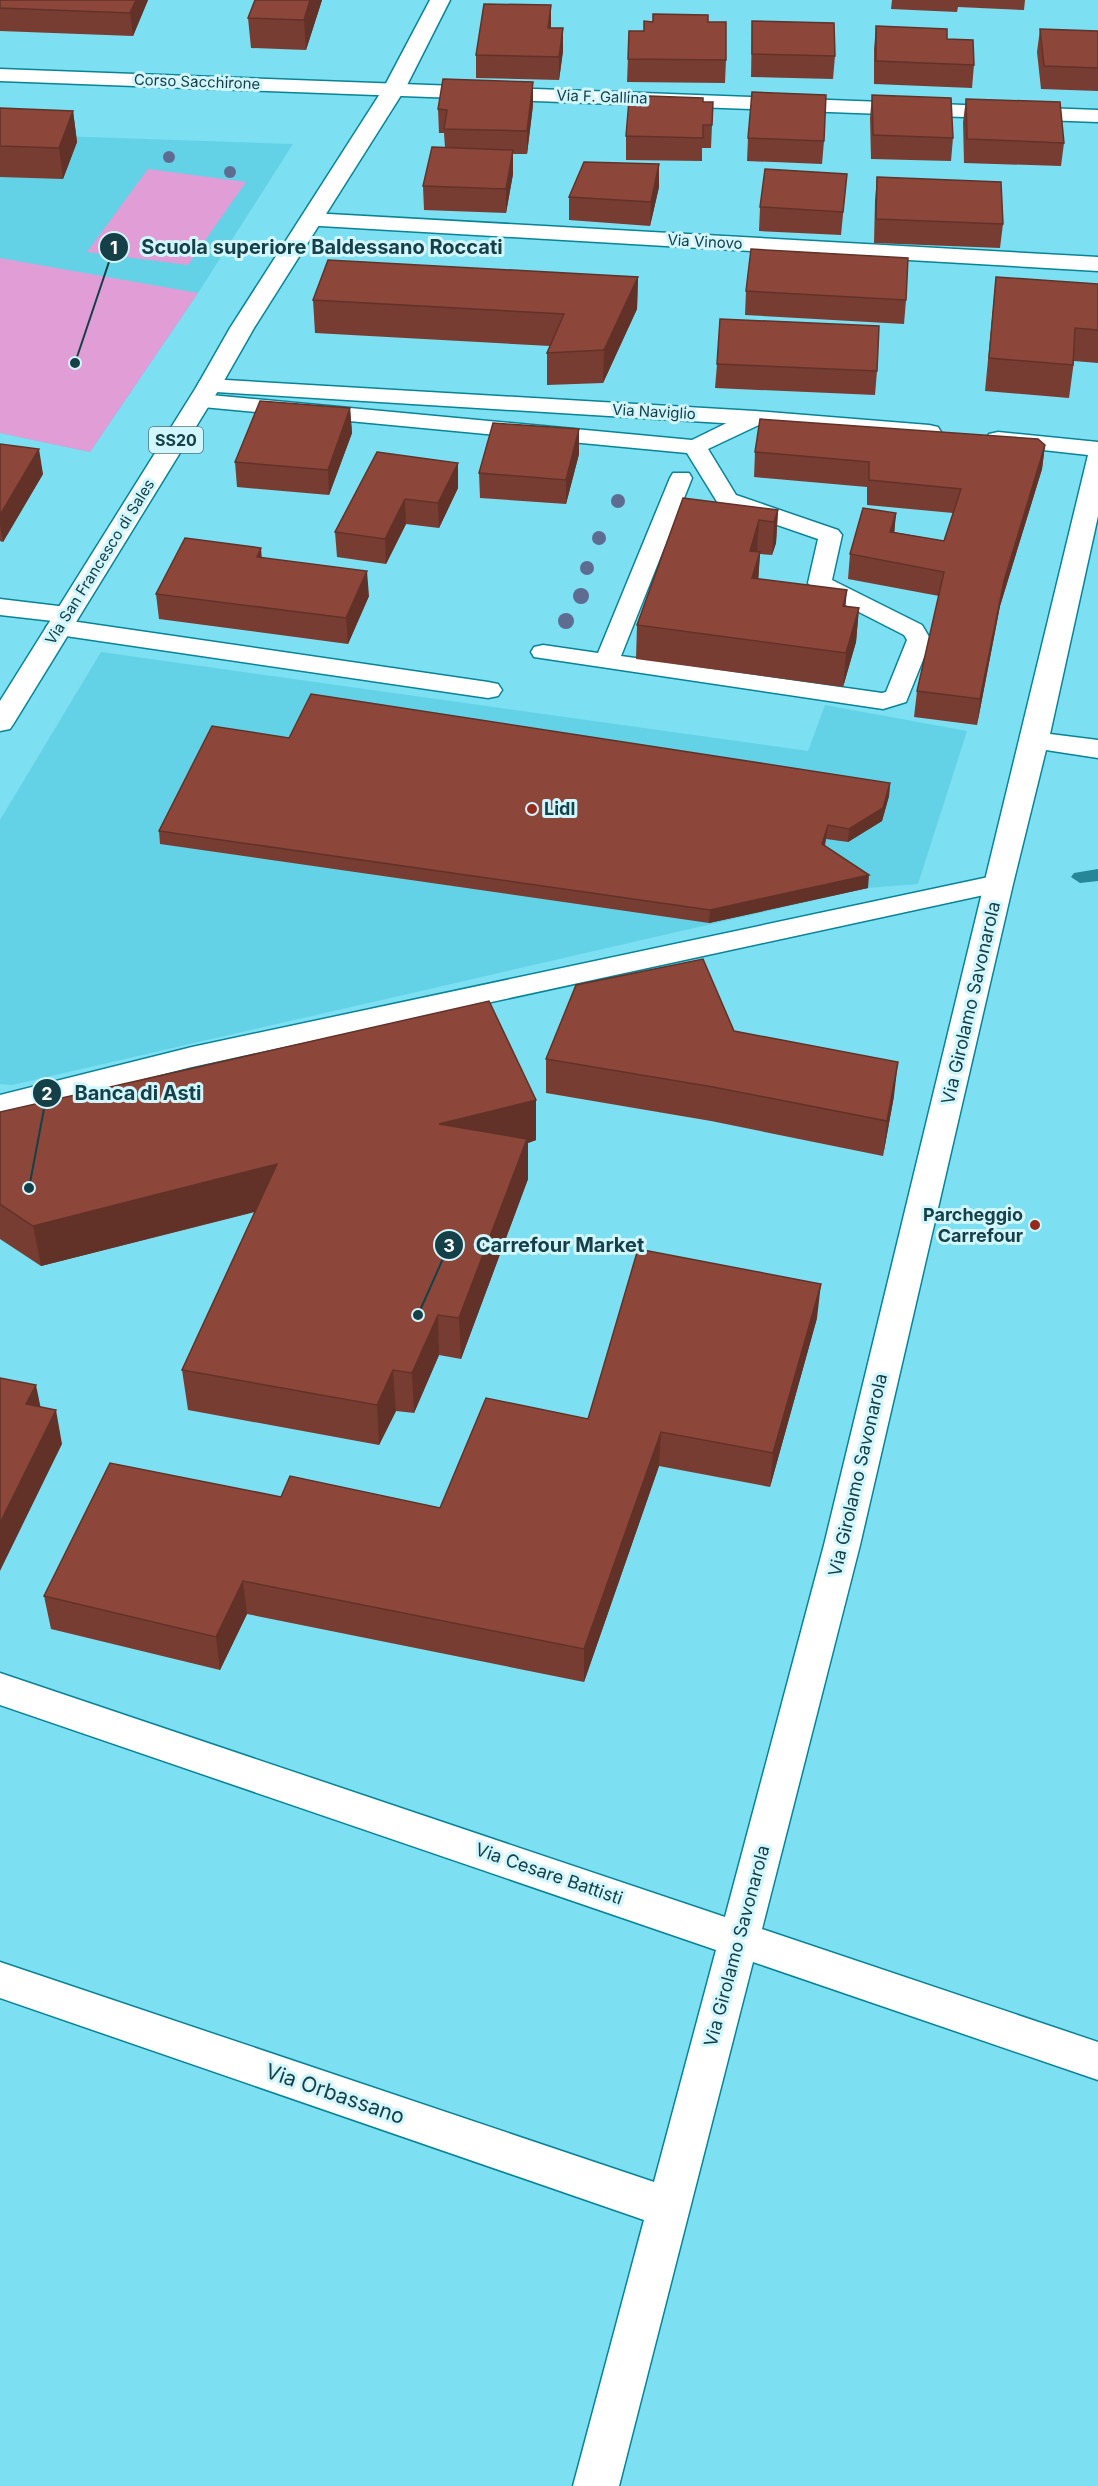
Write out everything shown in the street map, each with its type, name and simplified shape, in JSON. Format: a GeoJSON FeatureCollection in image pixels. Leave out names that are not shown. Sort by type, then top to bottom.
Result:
{"type":"FeatureCollection","features":[{"type":"Feature","properties":{"kind":"street","name":"Via San Francesco di Sales"},"geometry":{"type":"LineString","coordinates":[[0,723],[242,328],[394,89],[440,0]]}},
{"type":"Feature","properties":{"kind":"street","name":"Corso Sacchirone"},"geometry":{"type":"LineString","coordinates":[[0,75],[394,89]]}},
{"type":"Feature","properties":{"kind":"street","name":"Via F. Gallina"},"geometry":{"type":"LineString","coordinates":[[394,89],[1098,116]]}},
{"type":"Feature","properties":{"kind":"street","name":"Via Vinovo"},"geometry":{"type":"LineString","coordinates":[[311,220],[1098,264]]}},
{"type":"Feature","properties":{"kind":"street","name":"Via Naviglio"},"geometry":{"type":"LineString","coordinates":[[204,393],[755,418],[1098,449]]}},
{"type":"Feature","properties":{"kind":"street","name":"Via Girolamo Savonarola"},"geometry":{"type":"LineString","coordinates":[[596,2486],[842,1545],[998,884],[1035,740],[1098,459]]}},
{"type":"Feature","properties":{"kind":"street"},"geometry":{"type":"LineString","coordinates":[[0,607],[63,621],[488,690]]}},
{"type":"Feature","properties":{"kind":"street"},"geometry":{"type":"LineString","coordinates":[[1035,740],[1098,749]]}},
{"type":"Feature","properties":{"kind":"street","name":"Via Cesare Battisti"},"geometry":{"type":"LineString","coordinates":[[0,1689],[1098,2061]]}},
{"type":"Feature","properties":{"kind":"street","name":"Via Orbassano"},"geometry":{"type":"LineString","coordinates":[[0,1980],[669,2208]]}},
{"type":"Feature","properties":{"kind":"lane"},"geometry":{"type":"LineString","coordinates":[[204,393],[695,447],[755,418]]}},
{"type":"Feature","properties":{"kind":"lane"},"geometry":{"type":"LineString","coordinates":[[543,652],[872,700],[897,697],[919,640],[917,634],[820,583],[830,535],[727,500],[695,447]]}},
{"type":"Feature","properties":{"kind":"lane"},"geometry":{"type":"LineString","coordinates":[[606,662],[681,478]]}},
{"type":"Feature","properties":{"kind":"lane"},"geometry":{"type":"LineString","coordinates":[[0,1105],[192,1057],[998,884]]}},
{"type":"Feature","properties":{"kind":"shaded area"},"geometry":{"type":"Polygon","coordinates":[[[0,134],[293,144],[198,293],[90,452],[0,433],[0,134]]]}},
{"type":"Feature","properties":{"kind":"shaded area"},"geometry":{"type":"Polygon","coordinates":[[[148,169],[246,182],[188,265],[87,252],[148,169]]]}},
{"type":"Feature","properties":{"kind":"shaded area"},"geometry":{"type":"Polygon","coordinates":[[[0,258],[198,293],[90,452],[0,433],[0,258]]]}},
{"type":"Feature","properties":{"kind":"shaded area"},"geometry":{"type":"Polygon","coordinates":[[[101,652],[808,751],[825,705],[967,731],[918,884],[868,888],[12,1085],[0,1084],[0,820],[101,652]]]}},
{"type":"Feature","properties":{"kind":"building"},"geometry":{"type":"Polygon","coordinates":[[[0,0],[136,0],[130,13],[0,8],[0,0]]]}},
{"type":"Feature","properties":{"kind":"building"},"geometry":{"type":"Polygon","coordinates":[[[255,0],[310,0],[304,20],[248,18],[255,0]]]}},
{"type":"Feature","properties":{"kind":"building"},"geometry":{"type":"Polygon","coordinates":[[[484,4],[551,5],[548,28],[563,28],[559,57],[476,55],[484,4]]]}},
{"type":"Feature","properties":{"kind":"building"},"geometry":{"type":"Polygon","coordinates":[[[653,14],[708,15],[708,22],[726,22],[726,60],[628,59],[629,31],[644,31],[644,21],[653,22],[653,14]]]}},
{"type":"Feature","properties":{"kind":"building"},"geometry":{"type":"Polygon","coordinates":[[[752,21],[834,23],[835,56],[752,54],[752,21]]]}},
{"type":"Feature","properties":{"kind":"building"},"geometry":{"type":"Polygon","coordinates":[[[876,26],[947,29],[947,39],[973,40],[974,65],[876,61],[876,26]]]}},
{"type":"Feature","properties":{"kind":"building"},"geometry":{"type":"Polygon","coordinates":[[[1040,29],[1098,31],[1098,68],[1044,66],[1040,29]]]}},
{"type":"Feature","properties":{"kind":"building"},"geometry":{"type":"Polygon","coordinates":[[[443,79],[533,82],[527,131],[444,129],[447,110],[438,109],[443,79]]]}},
{"type":"Feature","properties":{"kind":"building"},"geometry":{"type":"Polygon","coordinates":[[[752,92],[826,95],[824,141],[748,138],[752,92]]]}},
{"type":"Feature","properties":{"kind":"building"},"geometry":{"type":"Polygon","coordinates":[[[872,95],[951,98],[953,138],[873,135],[872,95]]]}},
{"type":"Feature","properties":{"kind":"building"},"geometry":{"type":"Polygon","coordinates":[[[649,96],[703,98],[703,102],[713,102],[712,125],[703,125],[703,138],[626,136],[629,100],[648,100],[649,96]]]}},
{"type":"Feature","properties":{"kind":"building"},"geometry":{"type":"Polygon","coordinates":[[[966,99],[1060,102],[1064,143],[967,139],[966,99]]]}},
{"type":"Feature","properties":{"kind":"building"},"geometry":{"type":"Polygon","coordinates":[[[0,108],[73,111],[59,148],[0,146],[0,108]]]}},
{"type":"Feature","properties":{"kind":"building"},"geometry":{"type":"Polygon","coordinates":[[[432,147],[513,150],[506,189],[423,186],[432,147]]]}},
{"type":"Feature","properties":{"kind":"building"},"geometry":{"type":"Polygon","coordinates":[[[584,162],[659,164],[651,202],[569,197],[584,162]]]}},
{"type":"Feature","properties":{"kind":"building"},"geometry":{"type":"Polygon","coordinates":[[[765,169],[847,174],[843,212],[760,207],[765,169]]]}},
{"type":"Feature","properties":{"kind":"building"},"geometry":{"type":"Polygon","coordinates":[[[877,177],[1001,182],[1003,224],[876,219],[877,177]]]}},
{"type":"Feature","properties":{"kind":"building"},"geometry":{"type":"Polygon","coordinates":[[[751,249],[908,258],[906,300],[746,291],[751,249]]]}},
{"type":"Feature","properties":{"kind":"building"},"geometry":{"type":"Polygon","coordinates":[[[328,260],[638,277],[604,350],[547,353],[564,314],[313,300],[328,260]]]}},
{"type":"Feature","properties":{"kind":"building"},"geometry":{"type":"Polygon","coordinates":[[[996,277],[1098,284],[1098,330],[1075,328],[1073,365],[989,358],[996,277]]]}},
{"type":"Feature","properties":{"kind":"building"},"geometry":{"type":"Polygon","coordinates":[[[720,319],[879,326],[877,371],[717,364],[720,319]]]}},
{"type":"Feature","properties":{"kind":"building"},"geometry":{"type":"Polygon","coordinates":[[[260,401],[350,408],[328,470],[235,462],[260,401]]]}},
{"type":"Feature","properties":{"kind":"building"},"geometry":{"type":"Polygon","coordinates":[[[760,419],[1038,439],[1045,445],[1004,581],[980,699],[917,691],[944,572],[850,554],[863,508],[896,513],[890,532],[944,541],[961,489],[869,480],[869,462],[755,452],[760,419]]]}},
{"type":"Feature","properties":{"kind":"building"},"geometry":{"type":"Polygon","coordinates":[[[493,423],[579,429],[566,480],[479,473],[493,423]]]}},
{"type":"Feature","properties":{"kind":"building"},"geometry":{"type":"Polygon","coordinates":[[[0,444],[39,449],[0,515],[0,444]]]}},
{"type":"Feature","properties":{"kind":"building"},"geometry":{"type":"Polygon","coordinates":[[[377,452],[458,463],[438,503],[405,499],[385,539],[335,532],[377,452]]]}},
{"type":"Feature","properties":{"kind":"building"},"geometry":{"type":"Polygon","coordinates":[[[683,498],[778,510],[774,522],[759,520],[750,551],[760,552],[752,578],[847,590],[843,606],[859,608],[846,653],[637,625],[683,498]]]}},
{"type":"Feature","properties":{"kind":"building"},"geometry":{"type":"Polygon","coordinates":[[[185,538],[261,548],[257,557],[367,571],[346,618],[156,594],[185,538]]]}},
{"type":"Feature","properties":{"kind":"building","name":"Lidl"},"geometry":{"type":"Polygon","coordinates":[[[311,694],[890,783],[883,808],[849,829],[828,825],[822,844],[869,875],[710,910],[159,831],[212,726],[289,738],[311,694]]]}},
{"type":"Feature","properties":{"kind":"building"},"geometry":{"type":"Polygon","coordinates":[[[703,959],[734,1031],[898,1062],[887,1121],[713,1087],[546,1059],[576,985],[703,959]]]}},
{"type":"Feature","properties":{"kind":"building"},"geometry":{"type":"Polygon","coordinates":[[[489,1001],[536,1100],[439,1124],[527,1139],[459,1318],[438,1315],[412,1373],[393,1370],[377,1405],[182,1370],[277,1164],[33,1226],[0,1204],[0,1112],[489,1001]]]}},
{"type":"Feature","properties":{"kind":"building"},"geometry":{"type":"Polygon","coordinates":[[[638,1249],[821,1284],[773,1453],[661,1432],[584,1649],[243,1581],[216,1637],[44,1596],[110,1463],[281,1497],[290,1476],[440,1508],[486,1398],[588,1419],[638,1249]]]}},
{"type":"Feature","properties":{"kind":"building"},"geometry":{"type":"Polygon","coordinates":[[[0,1378],[36,1385],[26,1404],[56,1410],[0,1523],[0,1378]]]}},
{"type":"Feature","properties":{"kind":"waterway"},"geometry":{"type":"LineString","coordinates":[[1080,877],[1098,875]]}},
{"type":"Feature","properties":{"kind":"place","name":"Scuola superiore Baldessano Roccati"},"geometry":{"type":"Point","coordinates":[75,363]}},
{"type":"Feature","properties":{"kind":"place","name":"Lidl"},"geometry":{"type":"Point","coordinates":[532,809]}},
{"type":"Feature","properties":{"kind":"place","name":"Banca di Asti"},"geometry":{"type":"Point","coordinates":[29,1188]}},
{"type":"Feature","properties":{"kind":"place","name":"Parcheggio Carrefour"},"geometry":{"type":"Point","coordinates":[1035,1225]}},
{"type":"Feature","properties":{"kind":"place","name":"Carrefour Market"},"geometry":{"type":"Point","coordinates":[418,1315]}}]}
